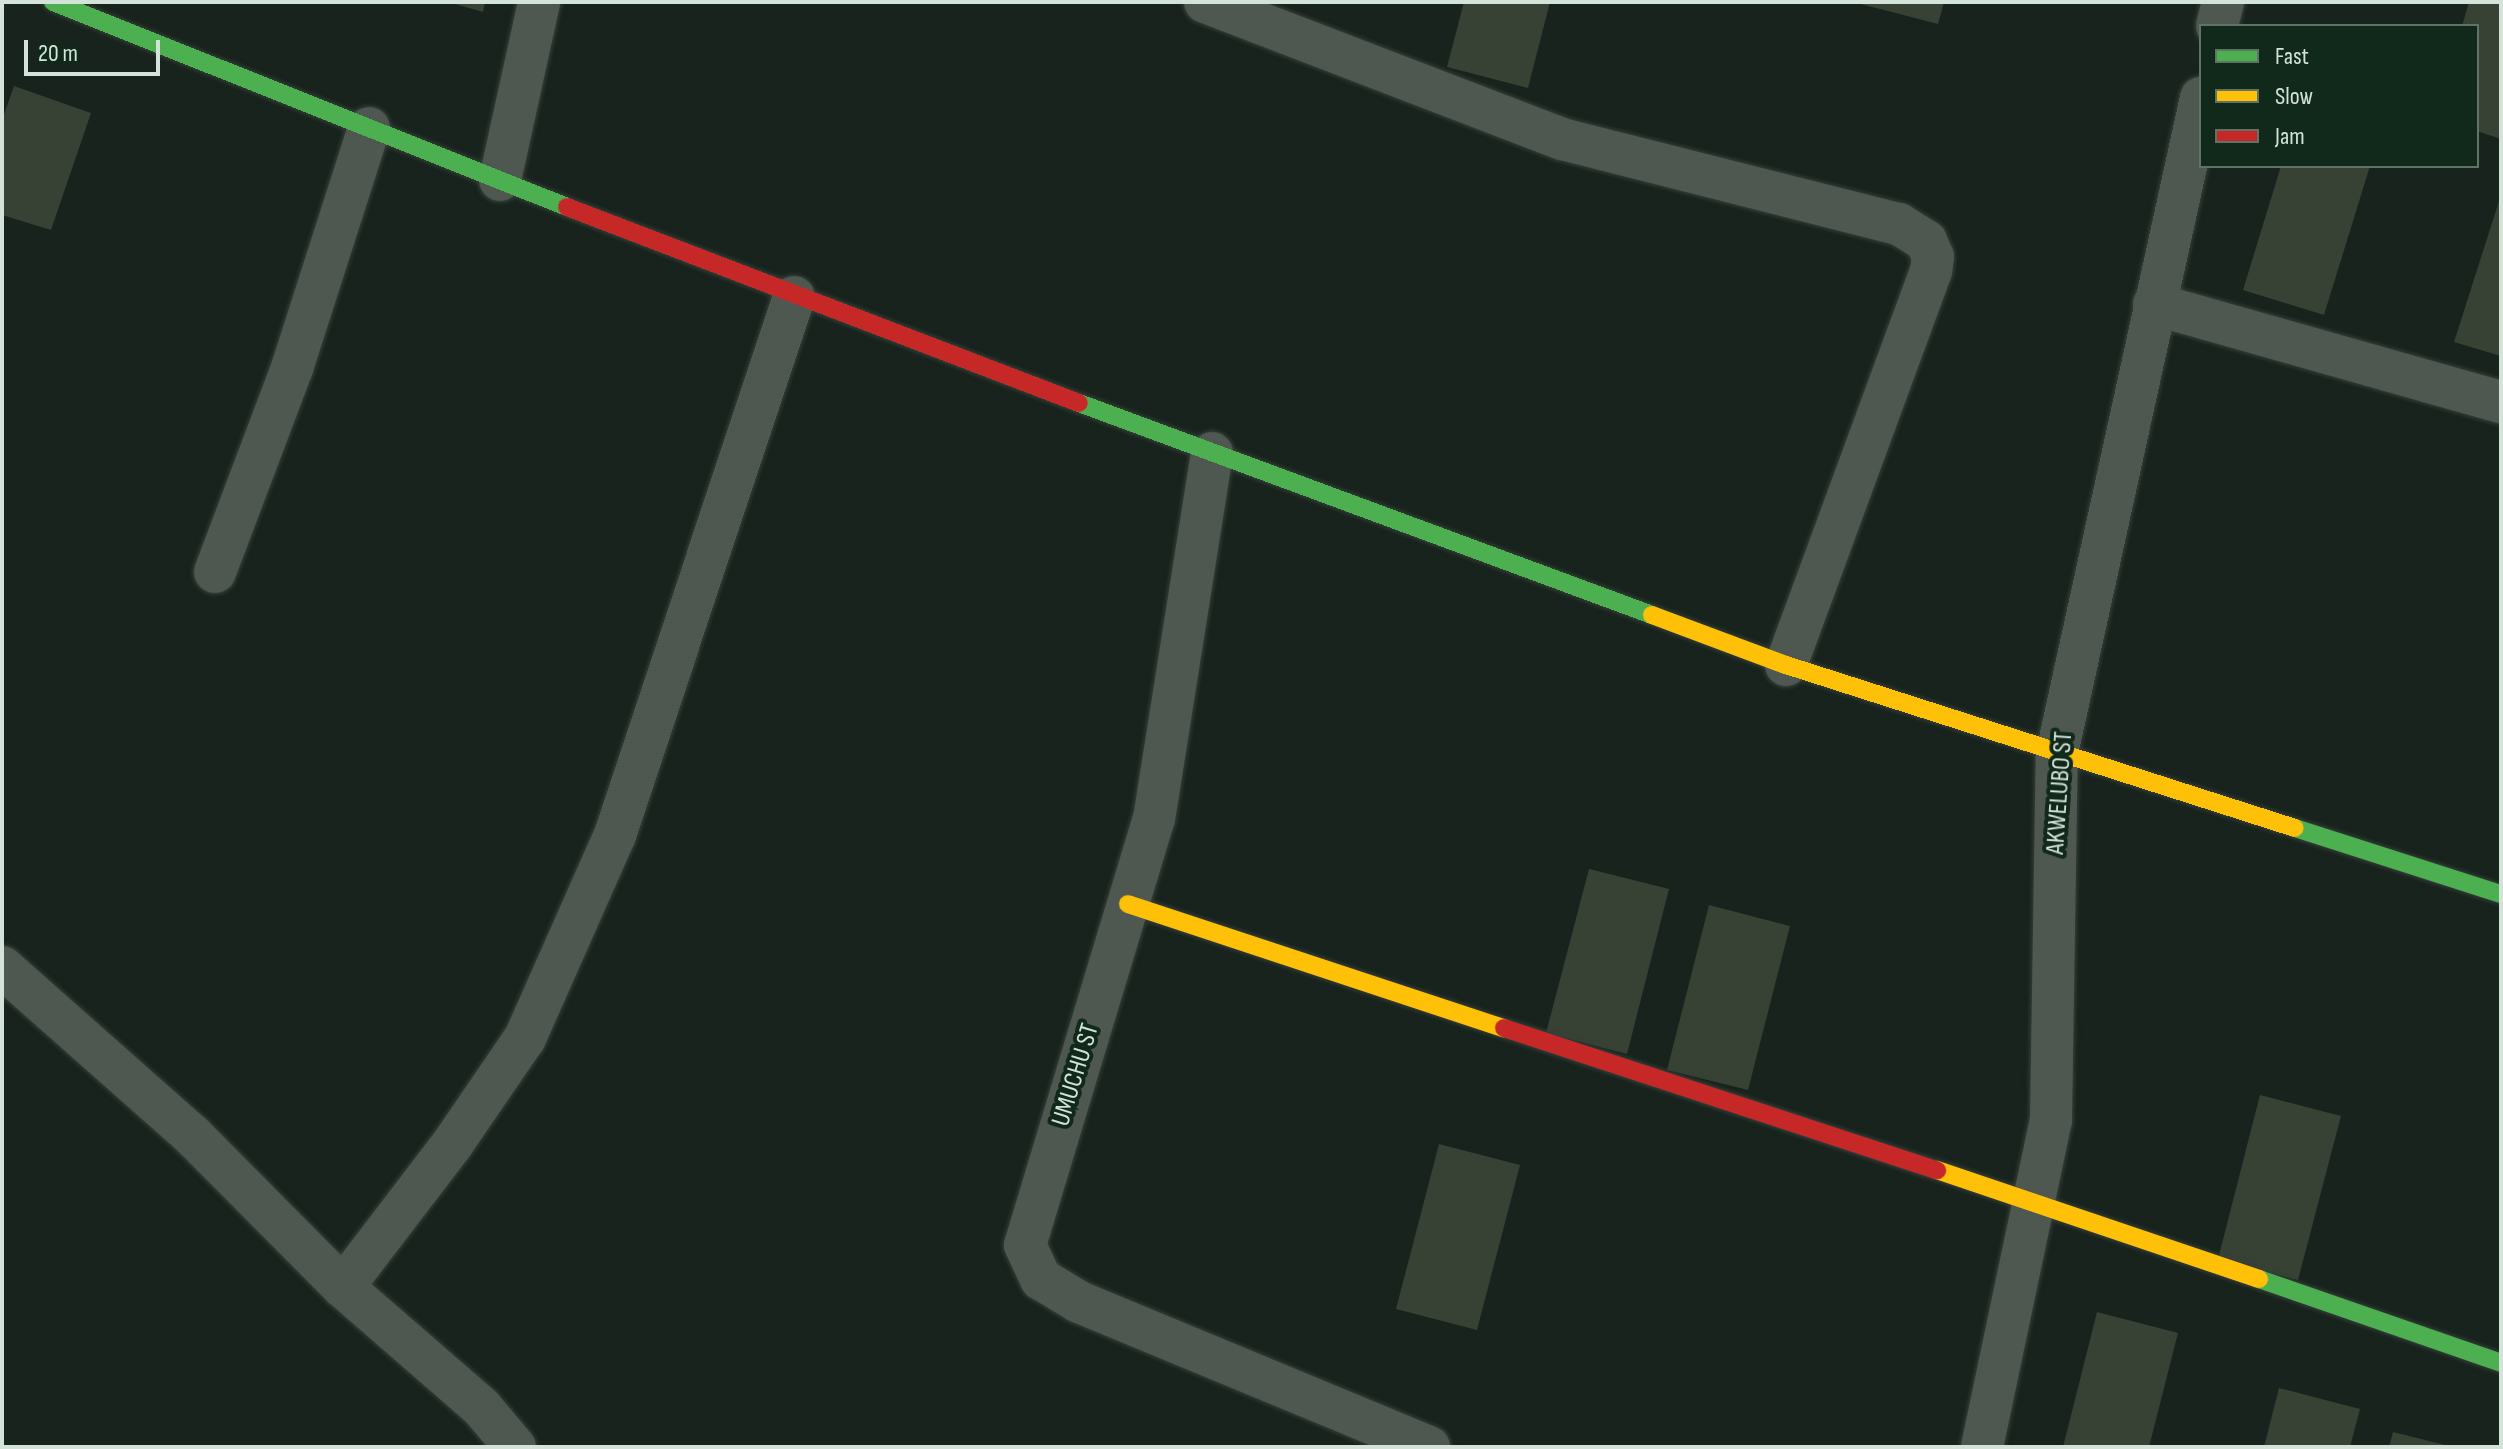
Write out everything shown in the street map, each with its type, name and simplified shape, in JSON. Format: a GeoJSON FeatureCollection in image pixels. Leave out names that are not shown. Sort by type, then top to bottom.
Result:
{"type":"FeatureCollection","features":[{"type":"Feature","properties":{"kind":"street"},"geometry":{"type":"LineString","coordinates":[[53,2],[794,297],[1786,665],[2501,894]]}},
{"type":"Feature","properties":{"kind":"street"},"geometry":{"type":"LineString","coordinates":[[500,180],[539,2]]}},
{"type":"Feature","properties":{"kind":"street"},"geometry":{"type":"LineString","coordinates":[[1205,2],[1562,139],[1899,224],[1926,241],[1933,257],[1931,271],[1786,665]]}},
{"type":"Feature","properties":{"kind":"street"},"geometry":{"type":"LineString","coordinates":[[2218,24],[2223,2]]}},
{"type":"Feature","properties":{"kind":"street","name":"AKWELUBO ST"},"geometry":{"type":"LineString","coordinates":[[1982,1447],[2051,1120],[2057,753],[2199,107]]}},
{"type":"Feature","properties":{"kind":"street"},"geometry":{"type":"LineString","coordinates":[[215,572],[292,368],[369,128]]}},
{"type":"Feature","properties":{"kind":"street"},"geometry":{"type":"LineString","coordinates":[[343,1287],[525,1038],[615,835],[794,297]]}},
{"type":"Feature","properties":{"kind":"street"},"geometry":{"type":"LineString","coordinates":[[2154,304],[2501,402]]}},
{"type":"Feature","properties":{"kind":"street","name":"UMUCHU ST"},"geometry":{"type":"LineString","coordinates":[[1212,453],[1154,818],[1025,1245],[1041,1279],[1146,1333],[1429,1447]]}},
{"type":"Feature","properties":{"kind":"street"},"geometry":{"type":"LineString","coordinates":[[1128,904],[2034,1202],[2501,1363]]}},
{"type":"Feature","properties":{"kind":"street"},"geometry":{"type":"LineString","coordinates":[[2,967],[192,1135],[343,1287],[482,1408],[515,1447]]}},
{"type":"Feature","properties":{"kind":"building"},"geometry":{"type":"Polygon","coordinates":[[[448,2],[485,2],[483,12],[448,2]]]}},
{"type":"Feature","properties":{"kind":"building"},"geometry":{"type":"Polygon","coordinates":[[[1464,2],[1550,2],[1528,88],[1447,67],[1464,2]]]}},
{"type":"Feature","properties":{"kind":"building"},"geometry":{"type":"Polygon","coordinates":[[[1853,2],[1944,2],[1938,24],[1853,2]]]}},
{"type":"Feature","properties":{"kind":"building"},"geometry":{"type":"Polygon","coordinates":[[[2469,2],[2501,2],[2501,139],[2479,132],[2479,24],[2463,24],[2469,2]]]}},
{"type":"Feature","properties":{"kind":"building"},"geometry":{"type":"Polygon","coordinates":[[[14,86],[91,113],[51,230],[2,215],[2,120],[14,86]]]}},
{"type":"Feature","properties":{"kind":"building"},"geometry":{"type":"Polygon","coordinates":[[[2280,168],[2369,168],[2324,315],[2243,290],[2280,168]]]}},
{"type":"Feature","properties":{"kind":"building"},"geometry":{"type":"Polygon","coordinates":[[[2501,199],[2501,356],[2454,342],[2501,199]]]}},
{"type":"Feature","properties":{"kind":"building"},"geometry":{"type":"Polygon","coordinates":[[[1589,869],[1669,889],[1627,1054],[1546,1033],[1589,869]]]}},
{"type":"Feature","properties":{"kind":"building"},"geometry":{"type":"Polygon","coordinates":[[[1709,905],[1790,926],[1748,1090],[1667,1070],[1709,905]]]}},
{"type":"Feature","properties":{"kind":"building"},"geometry":{"type":"Polygon","coordinates":[[[2260,1095],[2341,1116],[2298,1280],[2218,1259],[2260,1095]]]}},
{"type":"Feature","properties":{"kind":"building"},"geometry":{"type":"Polygon","coordinates":[[[1439,1144],[1520,1165],[1477,1330],[1396,1309],[1439,1144]]]}},
{"type":"Feature","properties":{"kind":"building"},"geometry":{"type":"Polygon","coordinates":[[[2097,1312],[2178,1333],[2149,1447],[2063,1447],[2097,1312]]]}},
{"type":"Feature","properties":{"kind":"building"},"geometry":{"type":"Polygon","coordinates":[[[2279,1388],[2360,1409],[2350,1447],[2264,1447],[2279,1388]]]}},
{"type":"Feature","properties":{"kind":"building"},"geometry":{"type":"Polygon","coordinates":[[[2393,1432],[2449,1446],[2449,1447],[2389,1447],[2393,1432]]]}},
{"type":"Feature","properties":{"kind":"traffic: fast"},"geometry":{"type":"LineString","coordinates":[[53,2],[567,207]]}},
{"type":"Feature","properties":{"kind":"traffic: fast"},"geometry":{"type":"LineString","coordinates":[[1079,403],[1652,615]]}},
{"type":"Feature","properties":{"kind":"traffic: fast"},"geometry":{"type":"LineString","coordinates":[[2295,828],[2501,894]]}},
{"type":"Feature","properties":{"kind":"traffic: fast"},"geometry":{"type":"LineString","coordinates":[[2259,1279],[2501,1363]]}},
{"type":"Feature","properties":{"kind":"traffic: slow"},"geometry":{"type":"LineString","coordinates":[[1652,615],[1786,665],[2295,828]]}},
{"type":"Feature","properties":{"kind":"traffic: slow"},"geometry":{"type":"LineString","coordinates":[[1128,904],[1504,1028]]}},
{"type":"Feature","properties":{"kind":"traffic: slow"},"geometry":{"type":"LineString","coordinates":[[1937,1170],[2259,1279]]}},
{"type":"Feature","properties":{"kind":"traffic: jam"},"geometry":{"type":"LineString","coordinates":[[567,207],[1079,403]]}},
{"type":"Feature","properties":{"kind":"traffic: jam"},"geometry":{"type":"LineString","coordinates":[[1504,1028],[1937,1170]]}}]}
